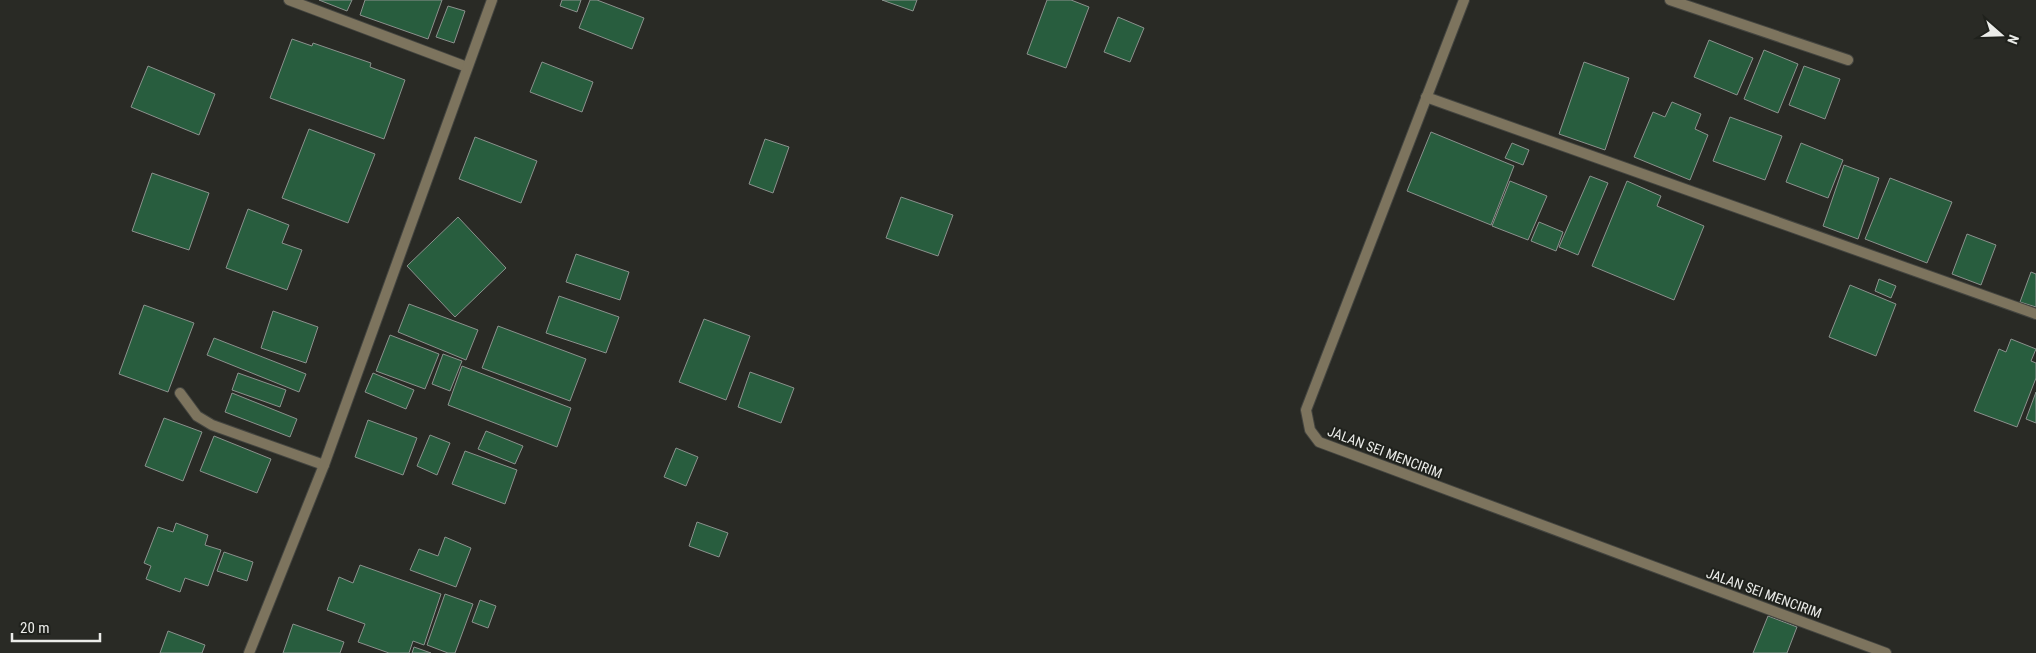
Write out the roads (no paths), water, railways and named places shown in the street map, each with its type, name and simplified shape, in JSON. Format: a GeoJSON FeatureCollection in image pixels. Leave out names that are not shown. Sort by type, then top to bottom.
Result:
{"type":"FeatureCollection","features":[{"type":"Feature","properties":{"kind":"street"},"geometry":{"type":"LineString","coordinates":[[289,0],[467,67]]}},
{"type":"Feature","properties":{"kind":"street"},"geometry":{"type":"LineString","coordinates":[[249,653],[324,466],[492,0]]}},
{"type":"Feature","properties":{"kind":"street","name":"JALAN SEI MENCIRIM"},"geometry":{"type":"LineString","coordinates":[[1464,0],[1306,410],[1312,436],[1319,442],[1886,653]]}},
{"type":"Feature","properties":{"kind":"street"},"geometry":{"type":"LineString","coordinates":[[1670,0],[1848,60]]}},
{"type":"Feature","properties":{"kind":"street"},"geometry":{"type":"LineString","coordinates":[[1426,97],[2036,314]]}},
{"type":"Feature","properties":{"kind":"street"},"geometry":{"type":"LineString","coordinates":[[180,393],[197,416],[212,425],[324,466]]}}]}
